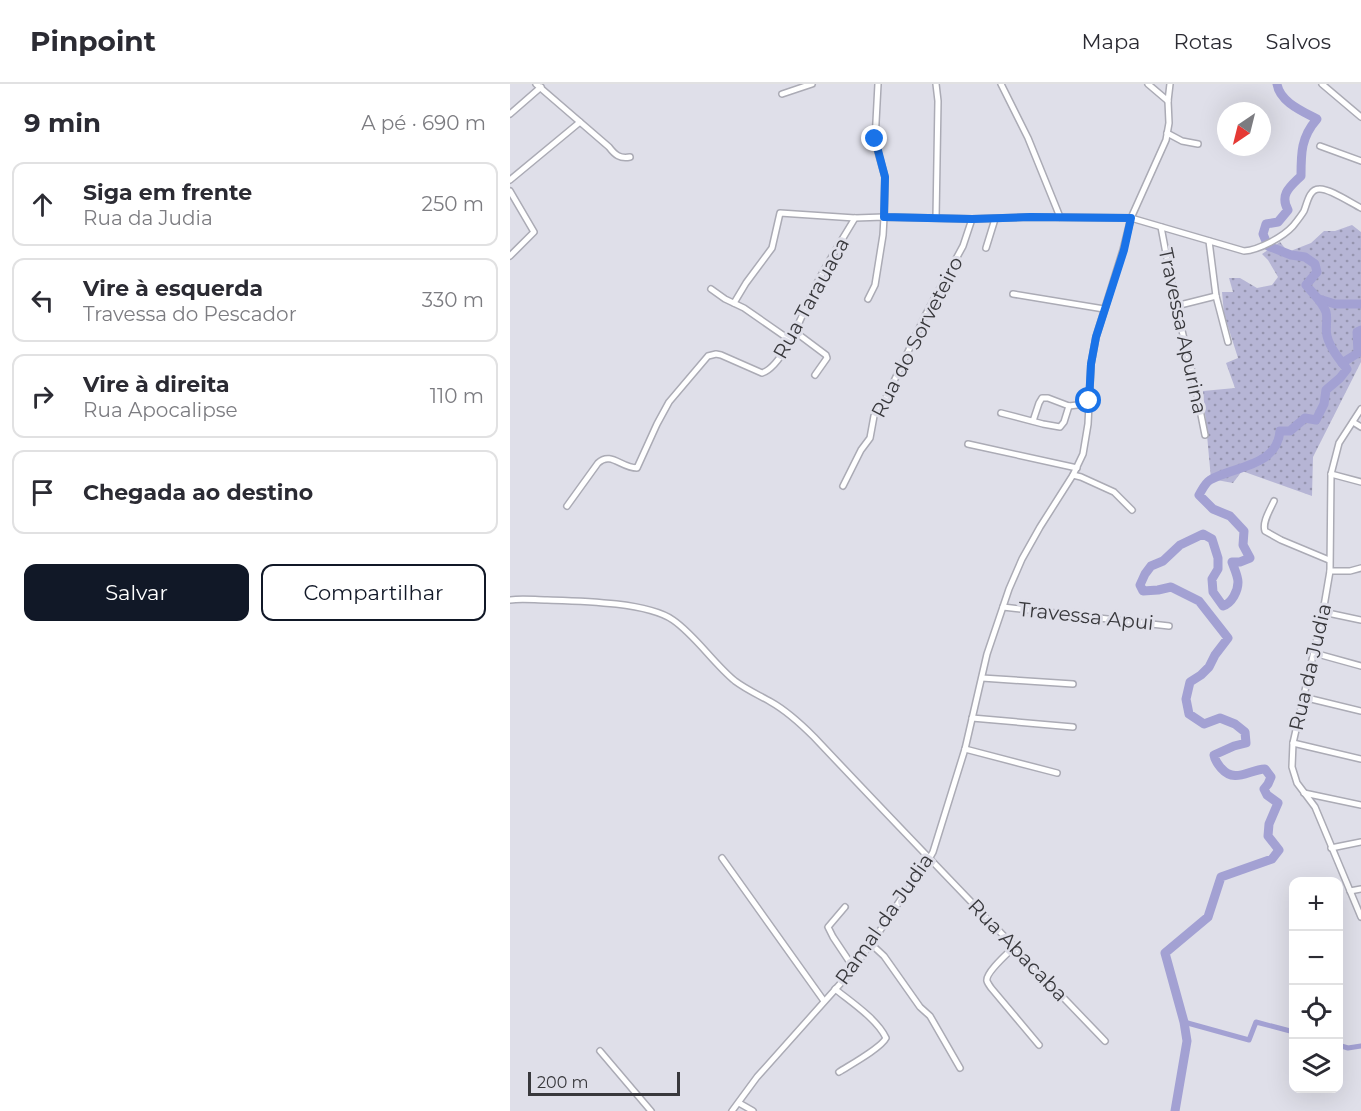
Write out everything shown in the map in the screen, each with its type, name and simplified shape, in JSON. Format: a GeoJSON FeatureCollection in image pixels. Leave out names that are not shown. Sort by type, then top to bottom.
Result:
{"type":"FeatureCollection","features":[{"type":"Feature","properties":{"kind":"street"},"geometry":{"type":"LineString","coordinates":[[782,94],[812,84]]}},
{"type":"Feature","properties":{"kind":"street"},"geometry":{"type":"LineString","coordinates":[[868,299],[875,285],[884,217],[885,177],[875,141],[878,84]]}},
{"type":"Feature","properties":{"kind":"street"},"geometry":{"type":"LineString","coordinates":[[936,84],[938,100],[936,218]]}},
{"type":"Feature","properties":{"kind":"street"},"geometry":{"type":"LineString","coordinates":[[1001,84],[1028,138],[1060,217]]}},
{"type":"Feature","properties":{"kind":"street"},"geometry":{"type":"LineString","coordinates":[[1148,84],[1168,101]]}},
{"type":"Feature","properties":{"kind":"street"},"geometry":{"type":"LineString","coordinates":[[1132,510],[1114,492],[1073,475],[1084,447],[1088,423],[1091,364],[1096,337],[1124,250],[1131,218],[1159,158],[1167,133],[1170,84]]}},
{"type":"Feature","properties":{"kind":"street"},"geometry":{"type":"LineString","coordinates":[[1323,84],[1361,117]]}},
{"type":"Feature","properties":{"kind":"street"},"geometry":{"type":"LineString","coordinates":[[510,114],[538,86],[614,153],[622,158],[630,157]]}},
{"type":"Feature","properties":{"kind":"street"},"geometry":{"type":"LineString","coordinates":[[510,180],[580,122]]}},
{"type":"Feature","properties":{"kind":"street"},"geometry":{"type":"LineString","coordinates":[[1167,133],[1182,141],[1198,144]]}},
{"type":"Feature","properties":{"kind":"street"},"geometry":{"type":"LineString","coordinates":[[1320,146],[1361,161]]}},
{"type":"Feature","properties":{"kind":"street"},"geometry":{"type":"LineString","coordinates":[[734,303],[772,248],[780,213],[855,218],[1131,218],[1244,250],[1275,240],[1293,226],[1315,189],[1329,191],[1361,208]]}},
{"type":"Feature","properties":{"kind":"street"},"geometry":{"type":"LineString","coordinates":[[510,191],[534,232],[510,256]]}},
{"type":"Feature","properties":{"kind":"street","name":"Rua Tarauaca"},"geometry":{"type":"LineString","coordinates":[[567,506],[602,459],[610,459],[637,468],[664,411],[684,383],[708,356],[721,355],[757,372],[765,373],[774,364],[790,340],[814,288],[855,218]]}},
{"type":"Feature","properties":{"kind":"street","name":"Rua do Sorveteiro"},"geometry":{"type":"LineString","coordinates":[[843,486],[861,450],[870,438],[874,416],[884,402],[916,333],[963,246],[972,219]]}},
{"type":"Feature","properties":{"kind":"street"},"geometry":{"type":"LineString","coordinates":[[986,248],[995,219]]}},
{"type":"Feature","properties":{"kind":"street","name":"Travessa Apurina"},"geometry":{"type":"LineString","coordinates":[[1161,227],[1205,435]]}},
{"type":"Feature","properties":{"kind":"street"},"geometry":{"type":"LineString","coordinates":[[1209,241],[1216,296],[1228,342]]}},
{"type":"Feature","properties":{"kind":"street"},"geometry":{"type":"LineString","coordinates":[[711,289],[744,308],[790,340]]}},
{"type":"Feature","properties":{"kind":"street"},"geometry":{"type":"LineString","coordinates":[[1013,294],[1104,309]]}},
{"type":"Feature","properties":{"kind":"street"},"geometry":{"type":"LineString","coordinates":[[1176,306],[1216,296]]}},
{"type":"Feature","properties":{"kind":"street"},"geometry":{"type":"LineString","coordinates":[[794,331],[826,355],[825,363],[815,375]]}},
{"type":"Feature","properties":{"kind":"street"},"geometry":{"type":"LineString","coordinates":[[1033,422],[1042,398],[1069,406],[1085,404],[1089,401]]}},
{"type":"Feature","properties":{"kind":"street"},"geometry":{"type":"LineString","coordinates":[[1001,413],[1060,427],[1069,406]]}},
{"type":"Feature","properties":{"kind":"street","name":"Rua da Judia"},"geometry":{"type":"LineString","coordinates":[[1361,409],[1339,443],[1331,474],[1330,571],[1293,743],[1292,767],[1297,783],[1315,807],[1361,917]]}},
{"type":"Feature","properties":{"kind":"street"},"geometry":{"type":"LineString","coordinates":[[1353,422],[1361,427]]}},
{"type":"Feature","properties":{"kind":"street"},"geometry":{"type":"LineString","coordinates":[[968,444],[1077,468]]}},
{"type":"Feature","properties":{"kind":"street"},"geometry":{"type":"LineString","coordinates":[[1331,474],[1361,482]]}},
{"type":"Feature","properties":{"kind":"street","name":"Ramal da Judia"},"geometry":{"type":"LineString","coordinates":[[732,1111],[757,1077],[849,974],[929,859],[939,834],[964,749],[987,654],[1003,607],[1022,559],[1073,475]]}},
{"type":"Feature","properties":{"kind":"street"},"geometry":{"type":"LineString","coordinates":[[1274,501],[1265,522],[1265,531],[1329,560]]}},
{"type":"Feature","properties":{"kind":"street"},"geometry":{"type":"LineString","coordinates":[[1330,571],[1350,571],[1361,568]]}},
{"type":"Feature","properties":{"kind":"street"},"geometry":{"type":"LineString","coordinates":[[1350,571],[1361,574]]}},
{"type":"Feature","properties":{"kind":"street","name":"Rua Abacaba"},"geometry":{"type":"LineString","coordinates":[[510,600],[580,601],[615,605],[654,611],[675,621],[733,679],[772,702],[795,719],[1106,1041]]}},
{"type":"Feature","properties":{"kind":"street","name":"Travessa Apui"},"geometry":{"type":"LineString","coordinates":[[1003,607],[1169,626]]}},
{"type":"Feature","properties":{"kind":"street"},"geometry":{"type":"LineString","coordinates":[[1323,612],[1361,620]]}},
{"type":"Feature","properties":{"kind":"street"},"geometry":{"type":"LineString","coordinates":[[1314,653],[1361,666]]}},
{"type":"Feature","properties":{"kind":"street"},"geometry":{"type":"LineString","coordinates":[[982,678],[1074,684]]}},
{"type":"Feature","properties":{"kind":"street"},"geometry":{"type":"LineString","coordinates":[[1304,697],[1361,711]]}},
{"type":"Feature","properties":{"kind":"street"},"geometry":{"type":"LineString","coordinates":[[972,718],[1074,727]]}},
{"type":"Feature","properties":{"kind":"street"},"geometry":{"type":"LineString","coordinates":[[1293,743],[1361,759]]}},
{"type":"Feature","properties":{"kind":"street"},"geometry":{"type":"LineString","coordinates":[[964,749],[1057,773]]}},
{"type":"Feature","properties":{"kind":"street"},"geometry":{"type":"LineString","coordinates":[[1304,793],[1361,805]]}},
{"type":"Feature","properties":{"kind":"street"},"geometry":{"type":"LineString","coordinates":[[1331,848],[1361,842]]}},
{"type":"Feature","properties":{"kind":"street"},"geometry":{"type":"LineString","coordinates":[[722,858],[824,1001]]}},
{"type":"Feature","properties":{"kind":"street"},"geometry":{"type":"LineString","coordinates":[[1350,891],[1361,889]]}},
{"type":"Feature","properties":{"kind":"street"},"geometry":{"type":"LineString","coordinates":[[845,907],[828,927],[853,967]]}},
{"type":"Feature","properties":{"kind":"street"},"geometry":{"type":"LineString","coordinates":[[871,944],[884,956],[920,1007],[930,1016],[960,1068]]}},
{"type":"Feature","properties":{"kind":"street"},"geometry":{"type":"LineString","coordinates":[[1014,947],[995,966],[986,980],[1039,1044]]}},
{"type":"Feature","properties":{"kind":"street"},"geometry":{"type":"LineString","coordinates":[[835,989],[873,1021],[885,1034],[886,1039],[839,1072]]}},
{"type":"Feature","properties":{"kind":"street"},"geometry":{"type":"LineString","coordinates":[[600,1051],[651,1111]]}},
{"type":"Feature","properties":{"kind":"street"},"geometry":{"type":"LineString","coordinates":[[739,1103],[753,1111]]}},
{"type":"Feature","properties":{"kind":"shaded area"},"geometry":{"type":"Polygon","coordinates":[[[1352,225],[1361,232],[1361,362],[1313,457],[1312,496],[1242,471],[1233,483],[1211,479],[1203,391],[1235,388],[1226,363],[1238,358],[1224,314],[1222,292],[1233,292],[1229,278],[1240,278],[1257,288],[1272,285],[1278,277],[1262,254],[1280,242],[1288,252],[1311,243],[1324,231],[1335,231],[1352,225]]]}},
{"type":"Feature","properties":{"kind":"waterway"},"geometry":{"type":"LineString","coordinates":[[1175,1111],[1187,1041],[1165,953],[1208,917],[1221,877],[1272,859],[1279,850],[1268,836],[1269,824],[1278,803],[1267,795],[1264,789],[1271,777],[1265,769],[1237,776],[1231,775],[1226,773],[1216,760],[1214,755],[1246,743],[1245,732],[1235,724],[1220,718],[1204,724],[1189,714],[1186,699],[1190,682],[1209,667],[1228,638],[1199,601],[1171,587],[1143,591],[1140,585],[1151,566],[1163,561],[1180,545],[1203,534],[1212,539],[1218,558],[1218,569],[1212,579],[1213,592],[1223,606],[1232,599],[1238,585],[1232,562],[1250,558],[1243,545],[1244,531],[1230,516],[1213,509],[1199,495],[1210,480],[1263,459],[1277,443],[1280,431],[1290,431],[1305,418],[1316,420],[1324,404],[1326,390],[1347,369],[1328,340],[1327,315],[1324,308],[1306,285],[1317,272],[1315,264],[1305,257],[1291,255],[1268,246],[1263,234],[1266,224],[1278,222],[1288,210],[1285,199],[1287,191],[1301,176],[1303,146],[1308,132],[1317,119],[1287,101],[1277,84]]}},
{"type":"Feature","properties":{"kind":"waterway"},"geometry":{"type":"LineString","coordinates":[[1319,299],[1335,304],[1361,304]]}},
{"type":"Feature","properties":{"kind":"waterway"},"geometry":{"type":"LineString","coordinates":[[1342,363],[1358,353],[1357,332],[1361,330]]}},
{"type":"Feature","properties":{"kind":"waterway"},"geometry":{"type":"LineString","coordinates":[[1184,1022],[1249,1040],[1256,1022],[1289,1031]]}},
{"type":"Feature","properties":{"kind":"waterway"},"geometry":{"type":"LineString","coordinates":[[1343,1046],[1361,1046]]}},
{"type":"Feature","properties":{"kind":"route"},"geometry":{"type":"LineString","coordinates":[[875,139],[885,177],[884,217],[1131,218],[1124,250],[1096,337],[1089,381],[1089,401]]}}]}
